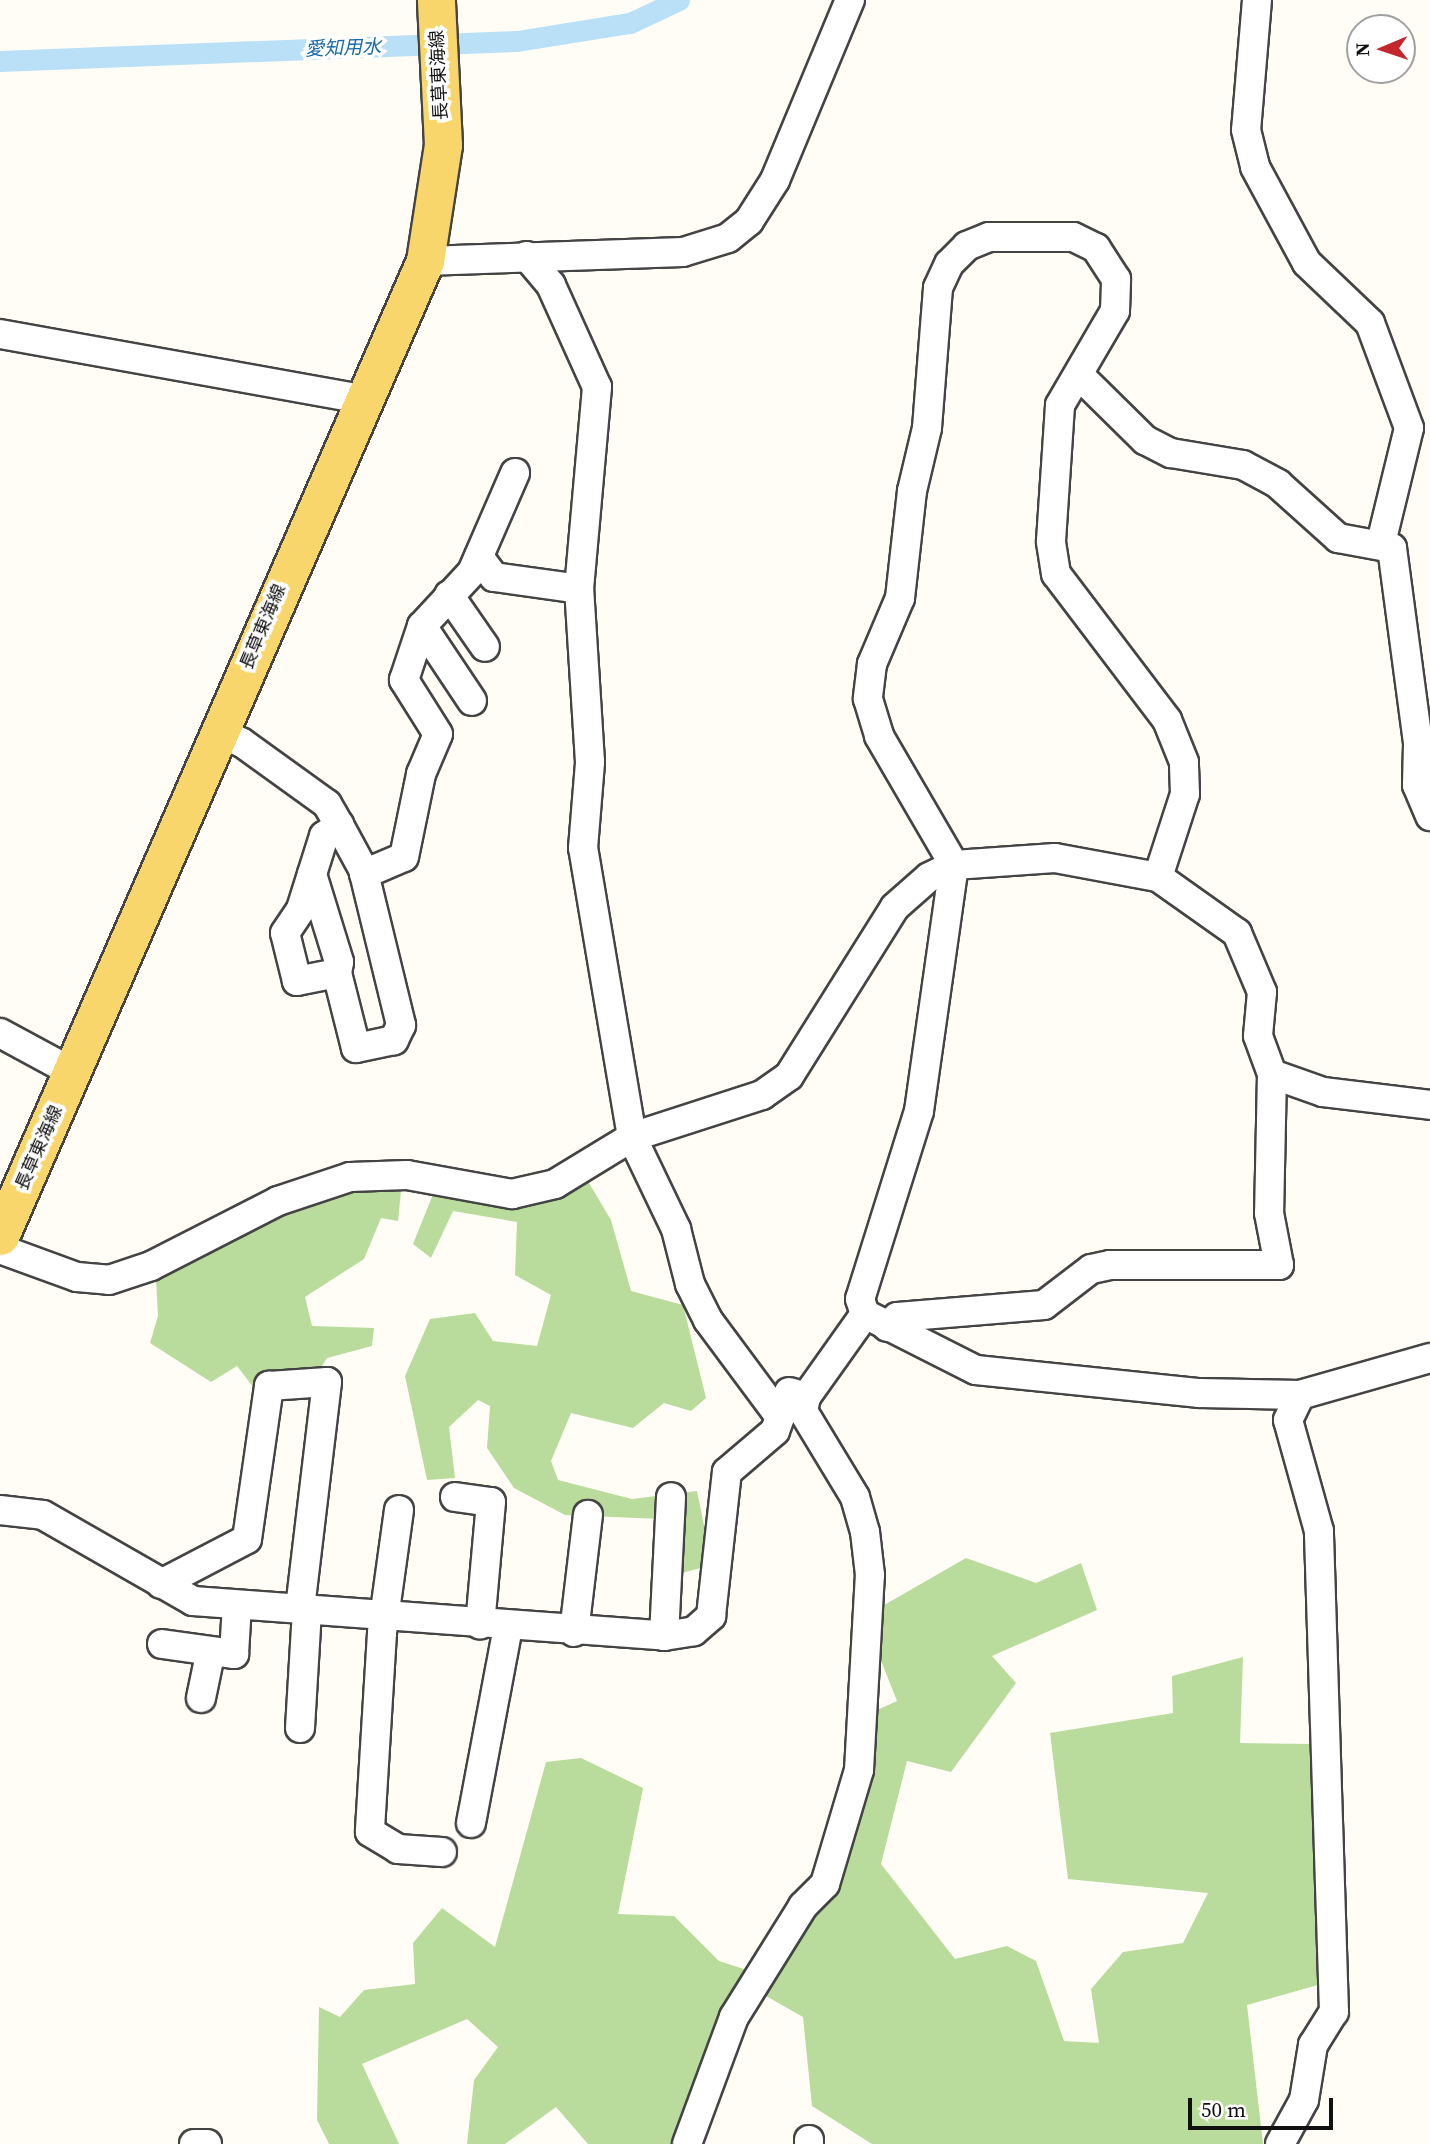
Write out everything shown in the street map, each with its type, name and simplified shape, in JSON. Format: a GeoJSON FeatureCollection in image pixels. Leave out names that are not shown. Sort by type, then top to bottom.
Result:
{"type":"FeatureCollection","features":[{"type":"Feature","properties":{"kind":"main road","name":"長草東海線"},"geometry":{"type":"LineString","coordinates":[[0,1236],[360,399],[425,261],[443,145],[436,0]]}},
{"type":"Feature","properties":{"kind":"street"},"geometry":{"type":"LineString","coordinates":[[425,261],[682,253],[728,238],[749,221],[775,180],[850,0]]}},
{"type":"Feature","properties":{"kind":"street"},"geometry":{"type":"LineString","coordinates":[[1257,0],[1245,130],[1255,167],[1307,263],[1370,323],[1409,428],[1381,543]]}},
{"type":"Feature","properties":{"kind":"street"},"geometry":{"type":"LineString","coordinates":[[1158,877],[1185,794],[1184,762],[1167,720],[1056,573],[1051,541],[1060,405],[1115,311],[1116,279],[1096,248],[1073,237],[989,237],[967,246],[949,264],[938,288],[927,428],[910,504],[900,598],[872,664],[868,699],[879,736],[954,865],[919,1111],[860,1299],[876,1320],[976,1370],[1090,1384],[1300,1395],[1430,1358]]}},
{"type":"Feature","properties":{"kind":"street"},"geometry":{"type":"LineString","coordinates":[[0,1510],[43,1515],[193,1601],[385,1619],[664,1636],[694,1632],[711,1616],[727,1472],[779,1426],[778,1406],[708,1320],[690,1284],[676,1229],[632,1137],[583,848],[590,761],[579,589],[597,387],[551,285],[527,256]]}},
{"type":"Feature","properties":{"kind":"street"},"geometry":{"type":"LineString","coordinates":[[0,334],[360,399]]}},
{"type":"Feature","properties":{"kind":"street"},"geometry":{"type":"LineString","coordinates":[[1079,375],[1145,440],[1171,453],[1243,465],[1278,484],[1338,538],[1381,543],[1392,548],[1418,744],[1417,785],[1430,816]]}},
{"type":"Feature","properties":{"kind":"street"},"geometry":{"type":"LineString","coordinates":[[364,874],[404,857],[421,774],[439,734],[404,680],[422,626],[449,595],[487,567],[515,473]]}},
{"type":"Feature","properties":{"kind":"street"},"geometry":{"type":"LineString","coordinates":[[487,567],[579,589]]}},
{"type":"Feature","properties":{"kind":"street"},"geometry":{"type":"LineString","coordinates":[[487,567],[511,603]]}},
{"type":"Feature","properties":{"kind":"street"},"geometry":{"type":"LineString","coordinates":[[449,595],[485,647]]}},
{"type":"Feature","properties":{"kind":"street"},"geometry":{"type":"LineString","coordinates":[[422,626],[472,701]]}},
{"type":"Feature","properties":{"kind":"street"},"geometry":{"type":"LineString","coordinates":[[218,733],[241,742],[327,804],[364,874],[401,1025],[394,1040],[356,1048],[337,973],[340,962],[312,874]]}},
{"type":"Feature","properties":{"kind":"street"},"geometry":{"type":"LineString","coordinates":[[337,973],[297,981],[285,933],[312,874],[324,836],[339,825]]}},
{"type":"Feature","properties":{"kind":"street"},"geometry":{"type":"LineString","coordinates":[[0,1249],[77,1277],[109,1280],[151,1266],[278,1201],[349,1177],[407,1175],[512,1194],[555,1184],[632,1137],[762,1095],[789,1076],[895,907],[954,865],[1055,858],[1158,877],[1237,933],[1254,963],[1262,992],[1258,1036],[1272,1074],[1269,1213],[1279,1265],[1110,1265],[1091,1269],[1044,1305],[876,1320],[806,1397],[803,1411],[855,1497],[865,1532],[870,1576],[859,1770],[825,1884],[803,1906],[734,2017],[687,2144]]}},
{"type":"Feature","properties":{"kind":"street"},"geometry":{"type":"LineString","coordinates":[[0,1033],[72,1072]]}},
{"type":"Feature","properties":{"kind":"street"},"geometry":{"type":"LineString","coordinates":[[1272,1074],[1323,1092],[1430,1105]]}},
{"type":"Feature","properties":{"kind":"street"},"geometry":{"type":"LineString","coordinates":[[162,1584],[247,1539],[269,1386],[327,1382],[303,1610],[300,1728]]}},
{"type":"Feature","properties":{"kind":"street"},"geometry":{"type":"LineString","coordinates":[[768,1394],[777,1388],[806,1397]]}},
{"type":"Feature","properties":{"kind":"street"},"geometry":{"type":"LineString","coordinates":[[1280,2144],[1304,2100],[1313,2045],[1334,2012],[1319,1531],[1288,1420],[1300,1395]]}},
{"type":"Feature","properties":{"kind":"street"},"geometry":{"type":"LineString","coordinates":[[455,1497],[491,1502],[494,1626],[471,1823]]}},
{"type":"Feature","properties":{"kind":"street"},"geometry":{"type":"LineString","coordinates":[[664,1636],[671,1497]]}},
{"type":"Feature","properties":{"kind":"street"},"geometry":{"type":"LineString","coordinates":[[398,1510],[385,1619],[370,1832],[398,1849],[442,1852]]}},
{"type":"Feature","properties":{"kind":"street"},"geometry":{"type":"LineString","coordinates":[[574,1632],[588,1515]]}},
{"type":"Feature","properties":{"kind":"street"},"geometry":{"type":"LineString","coordinates":[[162,1644],[210,1655],[234,1654],[237,1605]]}},
{"type":"Feature","properties":{"kind":"street"},"geometry":{"type":"LineString","coordinates":[[201,1698],[210,1655]]}},
{"type":"Feature","properties":{"kind":"street"},"geometry":{"type":"LineString","coordinates":[[194,2144],[207,2144]]}},
{"type":"Feature","properties":{"kind":"green space"},"geometry":{"type":"Polygon","coordinates":[[[583,1173],[611,1220],[631,1291],[683,1305],[706,1398],[691,1411],[664,1403],[633,1428],[571,1413],[551,1461],[558,1480],[632,1499],[697,1491],[712,1565],[659,1579],[662,1519],[565,1515],[514,1488],[487,1448],[490,1406],[478,1400],[449,1427],[455,1478],[427,1480],[405,1376],[430,1319],[475,1313],[493,1341],[537,1346],[551,1295],[515,1275],[517,1222],[453,1211],[431,1258],[413,1244],[434,1192],[583,1173]]]}},
{"type":"Feature","properties":{"kind":"green space"},"geometry":{"type":"Polygon","coordinates":[[[402,1181],[398,1221],[381,1218],[364,1259],[305,1297],[312,1326],[374,1328],[372,1346],[327,1358],[317,1374],[257,1392],[237,1366],[211,1382],[150,1343],[158,1316],[156,1280],[229,1233],[348,1185],[402,1181]]]}},
{"type":"Feature","properties":{"kind":"green space"},"geometry":{"type":"Polygon","coordinates":[[[966,1558],[1036,1583],[1081,1563],[1097,1610],[992,1656],[1016,1683],[951,1772],[907,1761],[881,1864],[955,1959],[1007,1946],[1036,1961],[1064,2041],[1099,2043],[1091,1989],[1123,1952],[1183,1943],[1208,1893],[1068,1879],[1050,1733],[1173,1713],[1172,1676],[1243,1657],[1240,1743],[1312,1744],[1318,1985],[1247,2005],[1263,2144],[872,2144],[812,2106],[803,2017],[757,1991],[855,1836],[877,1710],[897,1701],[880,1658],[879,1608],[966,1558]]]}},
{"type":"Feature","properties":{"kind":"green space"},"geometry":{"type":"Polygon","coordinates":[[[581,1758],[643,1788],[618,1914],[674,1916],[719,1961],[750,1971],[677,2144],[588,2144],[556,2107],[505,2144],[467,2144],[474,2080],[498,2047],[467,2019],[362,2064],[399,2144],[329,2144],[317,2120],[319,2007],[340,2017],[364,1990],[415,1984],[413,1943],[442,1908],[495,1947],[546,1762],[581,1758]]]}},
{"type":"Feature","properties":{"kind":"waterway","name":"愛知用水"},"geometry":{"type":"LineString","coordinates":[[0,61],[517,41],[630,23],[679,0]]}}]}
